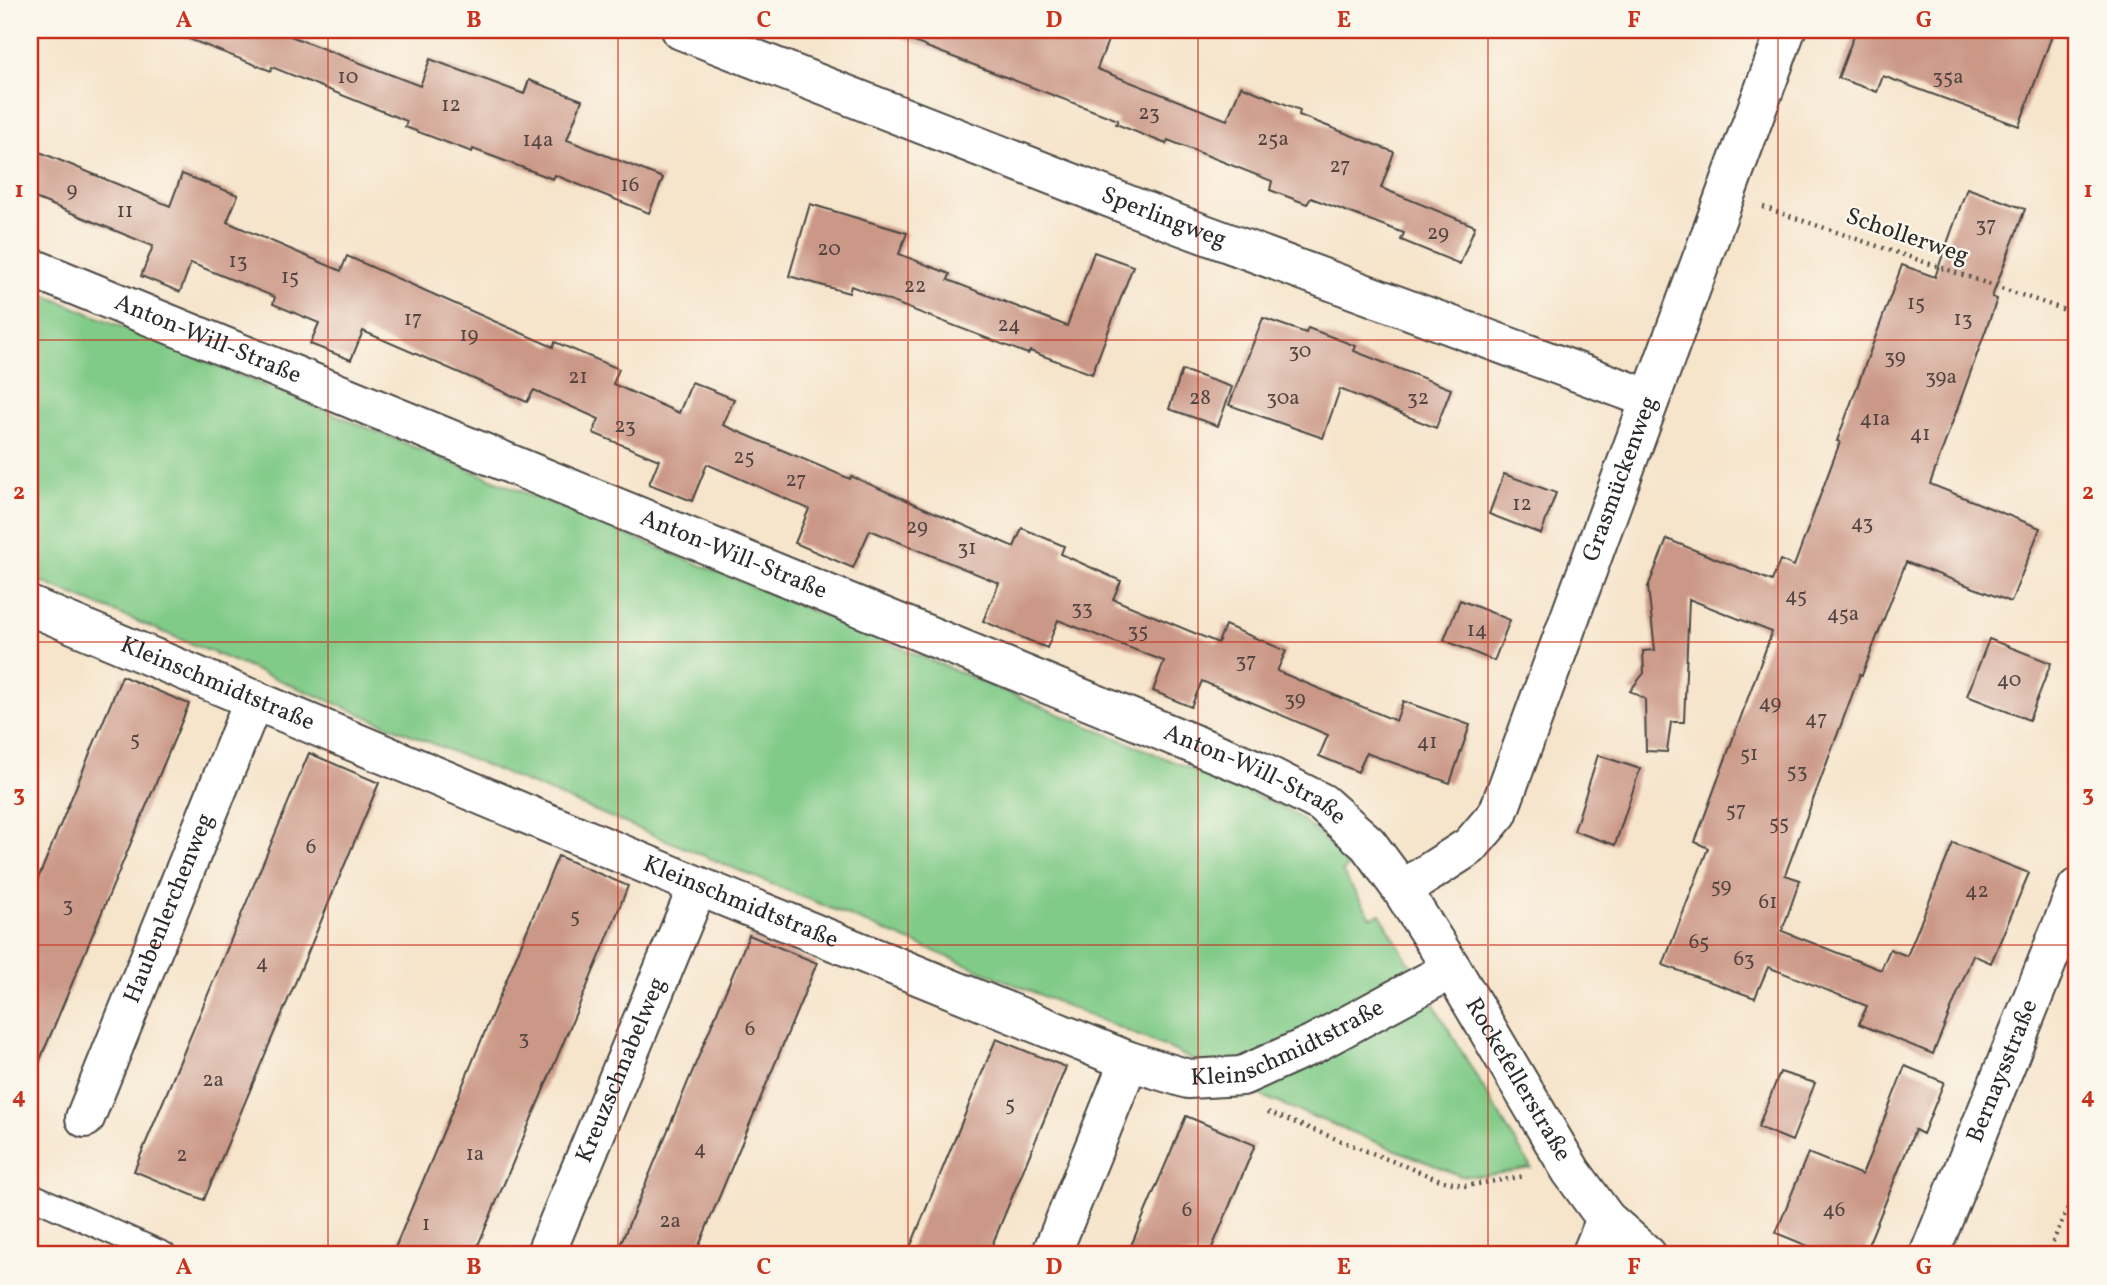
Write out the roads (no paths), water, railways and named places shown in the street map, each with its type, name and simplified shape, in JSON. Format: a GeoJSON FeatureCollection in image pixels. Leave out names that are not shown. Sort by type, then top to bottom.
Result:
{"type":"FeatureCollection","features":[{"type":"Feature","properties":{"kind":"street","name":"Sperlingweg"},"geometry":{"type":"LineString","coordinates":[[681,30],[1177,224],[1650,399]]}},
{"type":"Feature","properties":{"kind":"street","name":"Grasmückenweg"},"geometry":{"type":"LineString","coordinates":[[1402,890],[1470,846],[1499,813],[1786,30]]}},
{"type":"Feature","properties":{"kind":"street","name":"Anton-Will-Straße"},"geometry":{"type":"LineString","coordinates":[[30,267],[1257,770],[1322,803],[1368,845],[1402,890]]}},
{"type":"Feature","properties":{"kind":"street","name":"Kleinschmidtstraße"},"geometry":{"type":"LineString","coordinates":[[30,606],[698,886],[1129,1061],[1188,1079],[1242,1076],[1313,1044],[1452,969]]}},
{"type":"Feature","properties":{"kind":"street","name":"Haubenlerchenweg"},"geometry":{"type":"LineString","coordinates":[[85,1118],[254,699]]}},
{"type":"Feature","properties":{"kind":"street","name":"Kreuzschnabelweg"},"geometry":{"type":"LineString","coordinates":[[545,1255],[698,886]]}},
{"type":"Feature","properties":{"kind":"street","name":"Bernaysstraße"},"geometry":{"type":"LineString","coordinates":[[1928,1255],[2077,888]]}},
{"type":"Feature","properties":{"kind":"street","name":"Rockefellerstraße"},"geometry":{"type":"LineString","coordinates":[[1402,890],[1452,969],[1571,1171],[1606,1219],[1647,1255]]}},
{"type":"Feature","properties":{"kind":"street"},"geometry":{"type":"LineString","coordinates":[[1051,1255],[1129,1061]]}},
{"type":"Feature","properties":{"kind":"street"},"geometry":{"type":"LineString","coordinates":[[1591,1255],[1606,1219]]}},
{"type":"Feature","properties":{"kind":"lane"},"geometry":{"type":"LineString","coordinates":[[30,1195],[164,1255]]}}]}
